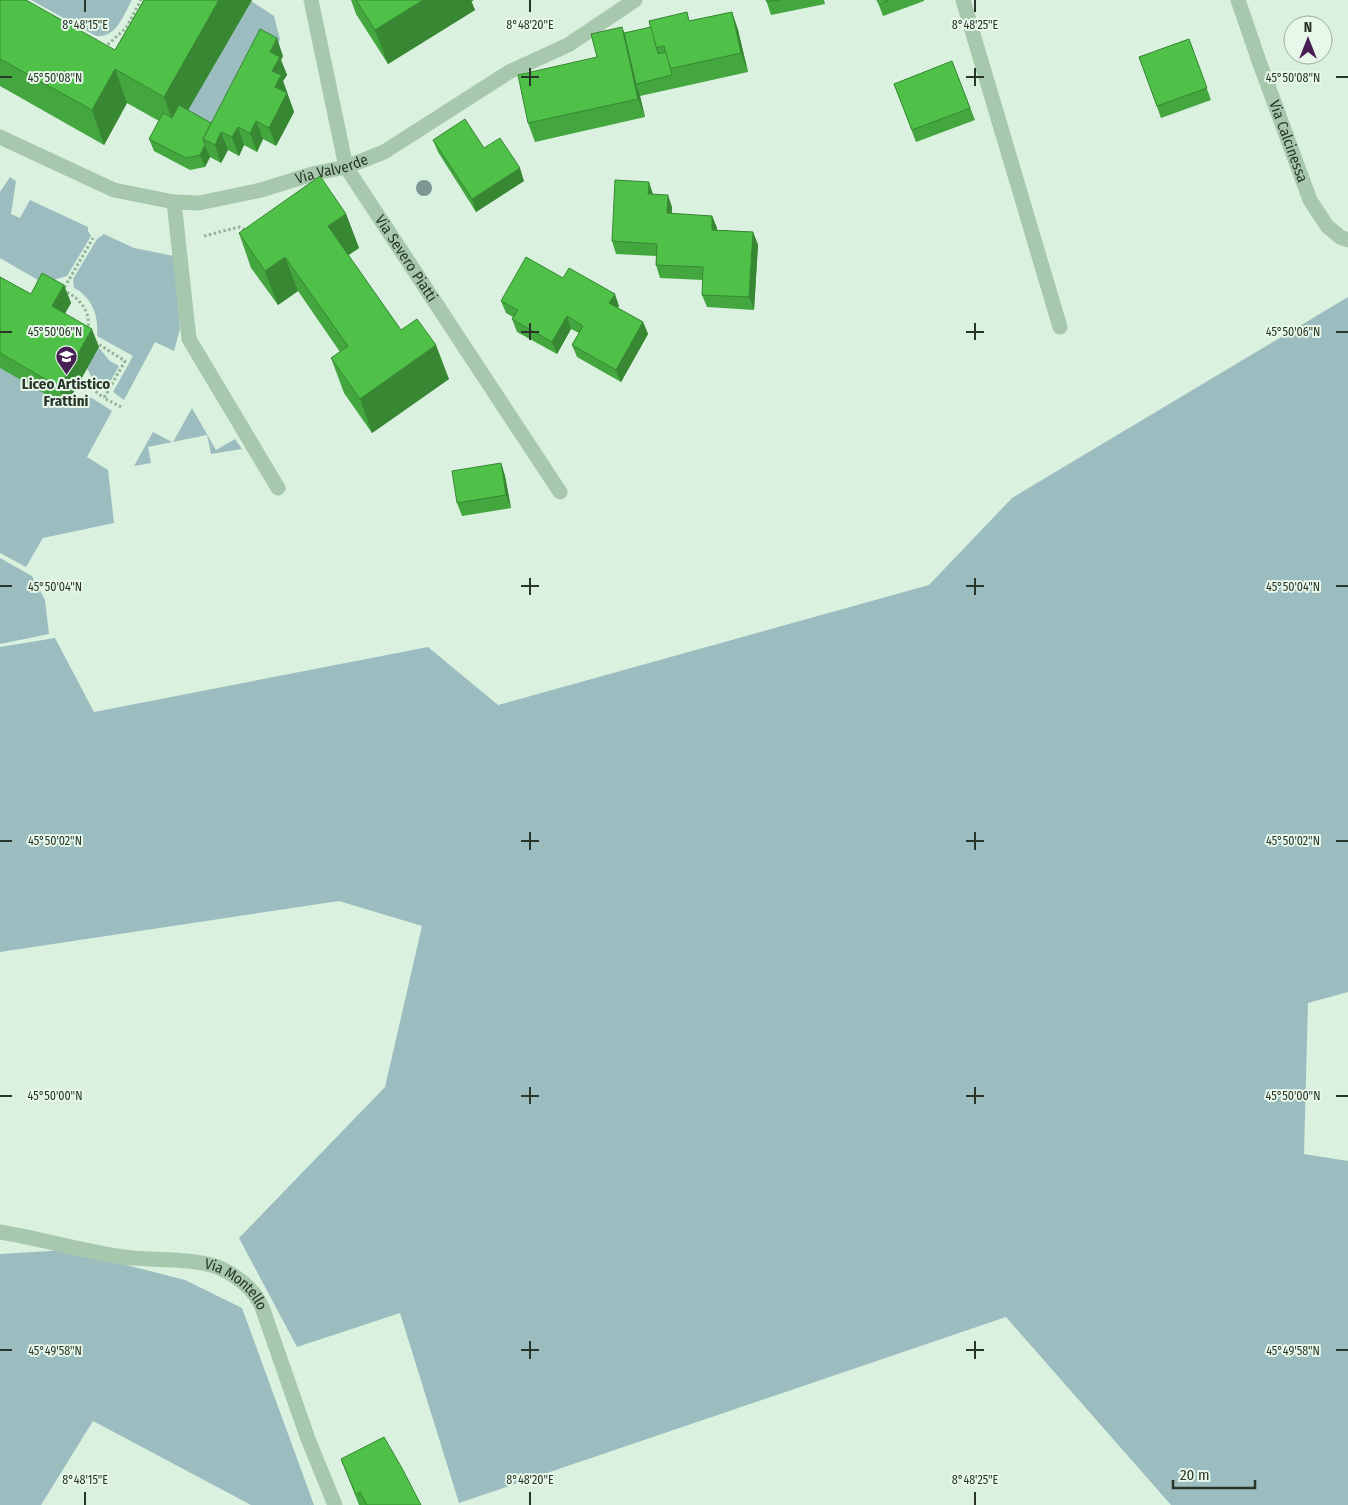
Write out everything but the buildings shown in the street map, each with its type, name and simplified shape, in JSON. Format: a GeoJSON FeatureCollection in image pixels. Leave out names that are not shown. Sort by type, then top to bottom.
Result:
{"type":"FeatureCollection","features":[{"type":"Feature","properties":{"kind":"street","name":"Via Severo Piatti"},"geometry":{"type":"LineString","coordinates":[[311,0],[346,167],[560,492]]}},
{"type":"Feature","properties":{"kind":"street","name":"Via Valverde"},"geometry":{"type":"LineString","coordinates":[[0,137],[114,190],[174,202],[199,203],[261,190],[316,173],[346,167],[384,152],[509,72],[568,45],[635,0]]}},
{"type":"Feature","properties":{"kind":"street"},"geometry":{"type":"LineString","coordinates":[[963,0],[1060,327]]}},
{"type":"Feature","properties":{"kind":"street","name":"Via Calcinessa"},"geometry":{"type":"LineString","coordinates":[[1238,0],[1310,200],[1327,226],[1340,237],[1348,240]]}},
{"type":"Feature","properties":{"kind":"street"},"geometry":{"type":"LineString","coordinates":[[174,202],[189,339],[278,488]]}},
{"type":"Feature","properties":{"kind":"street","name":"Via Montello"},"geometry":{"type":"LineString","coordinates":[[0,1232],[124,1257],[205,1264],[221,1268],[247,1284],[256,1295],[262,1307],[308,1438],[335,1505]]}},
{"type":"Feature","properties":{"kind":"path"},"geometry":{"type":"LineString","coordinates":[[102,49],[126,28],[141,0]]}},
{"type":"Feature","properties":{"kind":"path"},"geometry":{"type":"LineString","coordinates":[[126,28],[132,32]]}},
{"type":"Feature","properties":{"kind":"path"},"geometry":{"type":"LineString","coordinates":[[204,236],[239,227],[257,234]]}},
{"type":"Feature","properties":{"kind":"path"},"geometry":{"type":"LineString","coordinates":[[87,337],[89,328],[86,310],[72,295],[63,290],[93,238]]}},
{"type":"Feature","properties":{"kind":"path"},"geometry":{"type":"LineString","coordinates":[[94,341],[125,361],[104,398]]}},
{"type":"Feature","properties":{"kind":"path"},"geometry":{"type":"LineString","coordinates":[[84,382],[104,398],[121,407]]}},
{"type":"Feature","properties":{"kind":"shaded area"},"geometry":{"type":"Polygon","coordinates":[[[31,0],[132,0],[122,19],[114,29],[103,36],[96,36],[31,0]]]}},
{"type":"Feature","properties":{"kind":"shaded area"},"geometry":{"type":"Polygon","coordinates":[[[251,1],[274,16],[280,39],[275,52],[220,137],[183,118],[251,1]]]}},
{"type":"Feature","properties":{"kind":"shaded area"},"geometry":{"type":"Polygon","coordinates":[[[10,177],[16,181],[11,214],[20,218],[30,200],[88,227],[91,236],[67,276],[43,283],[0,258],[0,192],[10,177]]]}},
{"type":"Feature","properties":{"kind":"shaded area"},"geometry":{"type":"Polygon","coordinates":[[[104,234],[134,248],[174,256],[180,329],[174,351],[155,342],[124,400],[113,392],[133,356],[97,336],[97,321],[93,308],[85,296],[74,288],[73,279],[97,239],[104,234]]]}},
{"type":"Feature","properties":{"kind":"shaded area"},"geometry":{"type":"Polygon","coordinates":[[[1348,297],[1348,992],[1308,1003],[1304,1154],[1348,1161],[1348,1505],[1171,1505],[1006,1317],[459,1503],[400,1313],[297,1347],[239,1238],[385,1087],[422,926],[339,901],[0,952],[0,647],[55,638],[94,712],[428,647],[498,705],[929,585],[1012,498],[1348,297]]]}},
{"type":"Feature","properties":{"kind":"shaded area"},"geometry":{"type":"Polygon","coordinates":[[[99,348],[110,361],[119,366],[106,389],[92,378],[87,368],[99,348]]]}},
{"type":"Feature","properties":{"kind":"shaded area"},"geometry":{"type":"Polygon","coordinates":[[[0,368],[66,405],[72,395],[92,398],[112,411],[87,457],[108,470],[114,523],[43,538],[26,567],[0,553],[0,368]]]}},
{"type":"Feature","properties":{"kind":"shaded area"},"geometry":{"type":"Polygon","coordinates":[[[192,408],[216,450],[235,439],[242,449],[211,454],[207,435],[173,442],[192,408]]]}},
{"type":"Feature","properties":{"kind":"shaded area"},"geometry":{"type":"Polygon","coordinates":[[[153,432],[172,442],[148,447],[151,463],[134,466],[153,432]]]}},
{"type":"Feature","properties":{"kind":"shaded area"},"geometry":{"type":"Polygon","coordinates":[[[0,558],[32,576],[45,600],[49,634],[0,644],[0,558]]]}},
{"type":"Feature","properties":{"kind":"shaded area"},"geometry":{"type":"Polygon","coordinates":[[[67,1250],[185,1280],[242,1308],[314,1505],[251,1505],[93,1421],[41,1505],[0,1505],[0,1254],[67,1250]]]}},
{"type":"Feature","properties":{"kind":"place","name":"Liceo Artistico Frattini"},"geometry":{"type":"Point","coordinates":[66,375]}}]}
